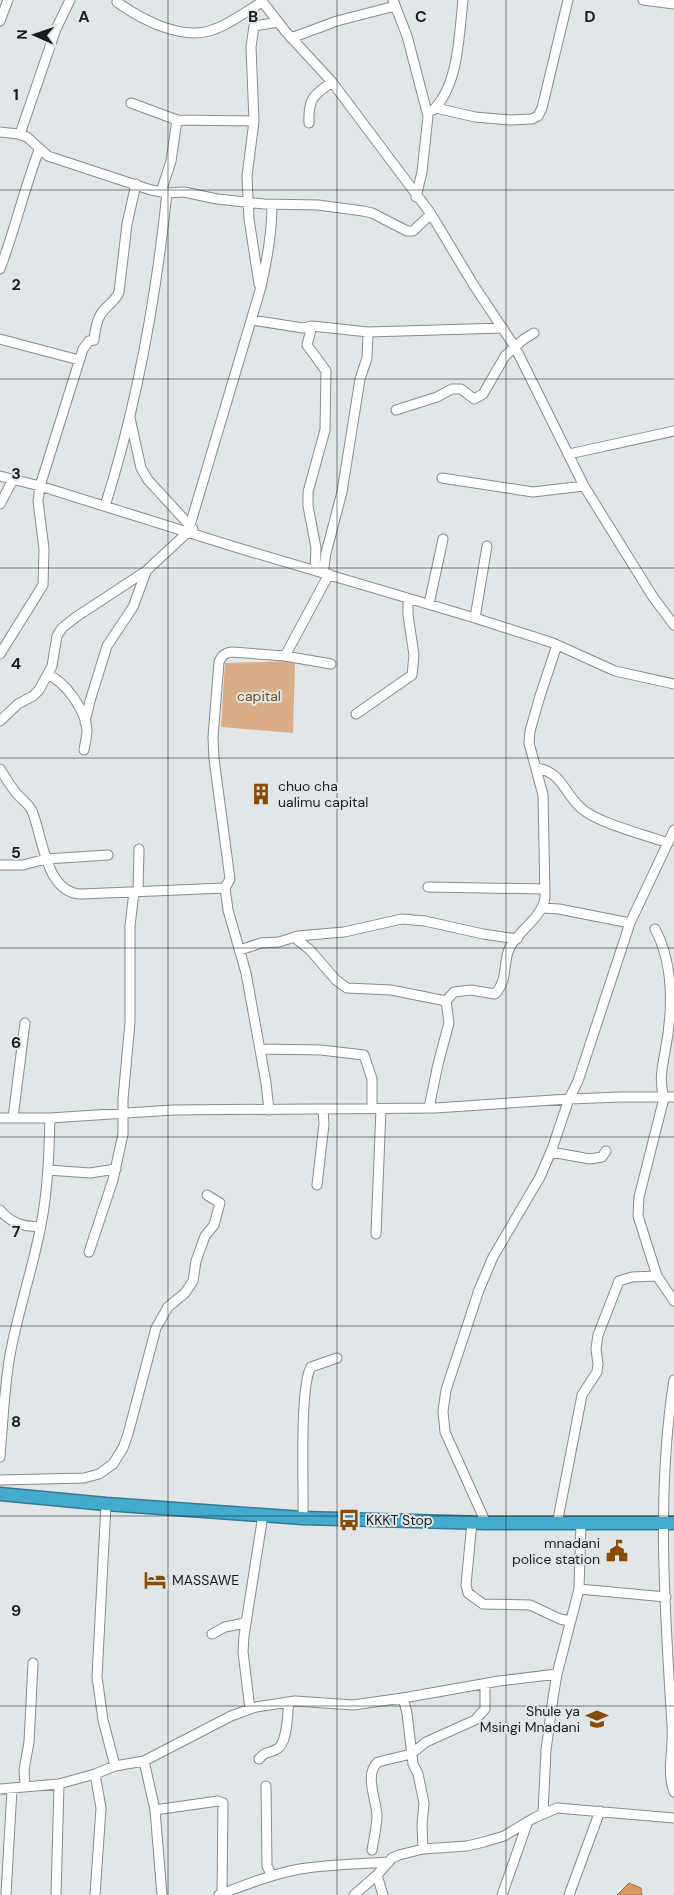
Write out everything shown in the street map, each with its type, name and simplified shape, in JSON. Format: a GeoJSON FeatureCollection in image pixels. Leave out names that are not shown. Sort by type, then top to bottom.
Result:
{"type":"FeatureCollection","features":[{"type":"Feature","properties":{"kind":"highway"},"geometry":{"type":"LineString","coordinates":[[0,1494],[106,1504],[303,1518],[557,1524],[669,1523]]}},
{"type":"Feature","properties":{"kind":"street"},"geometry":{"type":"LineString","coordinates":[[0,21],[8,0]]}},
{"type":"Feature","properties":{"kind":"street"},"geometry":{"type":"LineString","coordinates":[[20,134],[56,29],[70,0]]}},
{"type":"Feature","properties":{"kind":"street"},"geometry":{"type":"LineString","coordinates":[[118,0],[117,2],[136,14],[164,27],[178,32],[199,34],[215,29],[262,1],[291,38],[332,82],[416,197],[431,214],[515,347],[584,486],[652,597],[674,625]]}},
{"type":"Feature","properties":{"kind":"street"},"geometry":{"type":"LineString","coordinates":[[428,116],[443,99],[452,76],[463,0]]}},
{"type":"Feature","properties":{"kind":"street"},"geometry":{"type":"LineString","coordinates":[[436,108],[475,117],[510,120],[532,119],[538,116],[542,108],[568,0]]}},
{"type":"Feature","properties":{"kind":"street"},"geometry":{"type":"LineString","coordinates":[[643,0],[674,4]]}},
{"type":"Feature","properties":{"kind":"street"},"geometry":{"type":"LineString","coordinates":[[291,38],[394,3],[407,36],[428,116],[422,172],[416,197]]}},
{"type":"Feature","properties":{"kind":"street"},"geometry":{"type":"LineString","coordinates":[[260,289],[249,219],[246,176],[254,121],[252,47],[254,26],[278,22]]}},
{"type":"Feature","properties":{"kind":"street"},"geometry":{"type":"LineString","coordinates":[[309,123],[308,111],[312,98],[317,92],[332,82]]}},
{"type":"Feature","properties":{"kind":"street"},"geometry":{"type":"LineString","coordinates":[[130,103],[177,120],[254,121]]}},
{"type":"Feature","properties":{"kind":"street"},"geometry":{"type":"LineString","coordinates":[[105,506],[120,457],[146,335],[162,233],[164,193],[177,120]]}},
{"type":"Feature","properties":{"kind":"street"},"geometry":{"type":"LineString","coordinates":[[0,132],[20,134],[32,140],[39,150],[48,156],[164,193],[184,192],[217,199],[272,204],[318,205],[363,211],[407,231],[413,231],[431,214]]}},
{"type":"Feature","properties":{"kind":"street"},"geometry":{"type":"LineString","coordinates":[[0,269],[10,242],[28,177],[39,150]]}},
{"type":"Feature","properties":{"kind":"street"},"geometry":{"type":"LineString","coordinates":[[0,654],[42,585],[44,549],[38,501],[40,486],[79,360],[86,344],[94,340],[97,324],[103,310],[117,297],[119,292],[127,224],[136,184]]}},
{"type":"Feature","properties":{"kind":"street"},"geometry":{"type":"LineString","coordinates":[[0,720],[18,704],[33,696],[39,690],[52,666],[57,636],[62,628],[146,571],[189,529],[260,289],[268,255],[272,226],[272,204]]}},
{"type":"Feature","properties":{"kind":"street"},"geometry":{"type":"LineString","coordinates":[[252,320],[304,328],[312,326],[368,332],[503,328]]}},
{"type":"Feature","properties":{"kind":"street"},"geometry":{"type":"LineString","coordinates":[[312,326],[307,345],[326,371],[325,430],[308,492],[308,506],[322,572]]}},
{"type":"Feature","properties":{"kind":"street"},"geometry":{"type":"LineString","coordinates":[[285,656],[322,572],[342,492],[360,379],[366,358],[368,332]]}},
{"type":"Feature","properties":{"kind":"street"},"geometry":{"type":"LineString","coordinates":[[396,410],[452,389],[461,389],[474,399],[478,398],[483,394],[498,366],[515,347],[534,332]]}},
{"type":"Feature","properties":{"kind":"street"},"geometry":{"type":"LineString","coordinates":[[0,339],[79,360]]}},
{"type":"Feature","properties":{"kind":"street"},"geometry":{"type":"LineString","coordinates":[[130,413],[140,468],[189,529],[199,536],[476,618],[557,645],[615,671],[674,684]]}},
{"type":"Feature","properties":{"kind":"street"},"geometry":{"type":"LineString","coordinates":[[569,454],[674,431]]}},
{"type":"Feature","properties":{"kind":"street"},"geometry":{"type":"LineString","coordinates":[[0,476],[189,529]]}},
{"type":"Feature","properties":{"kind":"street"},"geometry":{"type":"LineString","coordinates":[[442,478],[526,491],[584,486]]}},
{"type":"Feature","properties":{"kind":"street"},"geometry":{"type":"LineString","coordinates":[[0,504],[13,480]]}},
{"type":"Feature","properties":{"kind":"street"},"geometry":{"type":"LineString","coordinates":[[429,604],[442,539]]}},
{"type":"Feature","properties":{"kind":"street"},"geometry":{"type":"LineString","coordinates":[[476,618],[487,546]]}},
{"type":"Feature","properties":{"kind":"street"},"geometry":{"type":"LineString","coordinates":[[85,722],[107,646],[134,607],[146,571]]}},
{"type":"Feature","properties":{"kind":"street"},"geometry":{"type":"LineString","coordinates":[[356,714],[412,675],[414,655],[408,615],[408,598]]}},
{"type":"Feature","properties":{"kind":"street"},"geometry":{"type":"LineString","coordinates":[[446,1000],[454,992],[471,990],[495,994],[503,983],[509,948],[543,908],[545,889],[543,795],[537,768],[529,748],[529,737],[557,645]]}},
{"type":"Feature","properties":{"kind":"street"},"geometry":{"type":"LineString","coordinates":[[269,1110],[260,1049],[240,950],[228,910],[225,888],[230,879],[216,782],[213,737],[219,662],[221,656],[227,652],[232,652],[285,656],[331,664]]}},
{"type":"Feature","properties":{"kind":"street"},"geometry":{"type":"LineString","coordinates":[[48,675],[62,682],[81,711],[87,730],[84,750]]}},
{"type":"Feature","properties":{"kind":"street"},"geometry":{"type":"LineString","coordinates":[[537,768],[552,772],[577,804],[588,814],[668,843]]}},
{"type":"Feature","properties":{"kind":"street"},"geometry":{"type":"LineString","coordinates":[[0,769],[18,796],[32,810],[46,859],[62,887],[70,892],[136,892],[225,888]]}},
{"type":"Feature","properties":{"kind":"street"},"geometry":{"type":"LineString","coordinates":[[486,1523],[444,1432],[443,1411],[446,1390],[486,1274],[512,1223],[540,1177],[551,1152],[569,1098],[578,1081],[630,922],[674,830]]}},
{"type":"Feature","properties":{"kind":"street"},"geometry":{"type":"LineString","coordinates":[[90,1252],[116,1169],[123,1134],[130,1022],[130,926],[136,892],[139,849]]}},
{"type":"Feature","properties":{"kind":"street"},"geometry":{"type":"LineString","coordinates":[[0,865],[22,865],[46,859],[108,855]]}},
{"type":"Feature","properties":{"kind":"street"},"geometry":{"type":"LineString","coordinates":[[428,887],[545,889]]}},
{"type":"Feature","properties":{"kind":"street"},"geometry":{"type":"LineString","coordinates":[[543,908],[559,909],[630,922]]}},
{"type":"Feature","properties":{"kind":"street"},"geometry":{"type":"LineString","coordinates":[[240,950],[261,943],[279,942],[294,937],[336,934],[402,919],[411,919],[483,934],[517,938]]}},
{"type":"Feature","properties":{"kind":"street"},"geometry":{"type":"LineString","coordinates":[[655,929],[664,940],[673,967],[673,1011],[660,1084],[664,1098],[639,1197],[638,1216],[657,1276],[674,1302]]}},
{"type":"Feature","properties":{"kind":"street"},"geometry":{"type":"LineString","coordinates":[[294,937],[310,950],[332,976],[347,988],[391,990],[446,1000]]}},
{"type":"Feature","properties":{"kind":"street"},"geometry":{"type":"LineString","coordinates":[[429,1108],[449,1023],[446,1000]]}},
{"type":"Feature","properties":{"kind":"street"},"geometry":{"type":"LineString","coordinates":[[14,1118],[25,1022]]}},
{"type":"Feature","properties":{"kind":"street"},"geometry":{"type":"LineString","coordinates":[[260,1049],[321,1050],[364,1055],[372,1079],[376,1109],[376,1234]]}},
{"type":"Feature","properties":{"kind":"street"},"geometry":{"type":"LineString","coordinates":[[0,1118],[50,1118],[173,1110],[429,1108],[569,1098],[621,1096],[674,1097]]}},
{"type":"Feature","properties":{"kind":"street"},"geometry":{"type":"LineString","coordinates":[[317,1185],[324,1124],[323,1109]]}},
{"type":"Feature","properties":{"kind":"street"},"geometry":{"type":"LineString","coordinates":[[0,1458],[1,1423],[10,1354],[21,1302],[41,1226],[48,1170],[50,1118]]}},
{"type":"Feature","properties":{"kind":"street"},"geometry":{"type":"LineString","coordinates":[[551,1152],[590,1159],[602,1157],[606,1152]]}},
{"type":"Feature","properties":{"kind":"street"},"geometry":{"type":"LineString","coordinates":[[48,1170],[90,1173],[116,1169]]}},
{"type":"Feature","properties":{"kind":"street"},"geometry":{"type":"LineString","coordinates":[[0,1480],[84,1478],[99,1474],[119,1457],[128,1434],[156,1328],[168,1306],[185,1293],[193,1281],[196,1261],[205,1236],[214,1225],[220,1203],[207,1194]]}},
{"type":"Feature","properties":{"kind":"street"},"geometry":{"type":"LineString","coordinates":[[0,1210],[14,1223],[41,1226]]}},
{"type":"Feature","properties":{"kind":"street"},"geometry":{"type":"LineString","coordinates":[[557,1524],[582,1396],[597,1372],[596,1349],[603,1320],[612,1303],[619,1282],[632,1277],[657,1276]]}},
{"type":"Feature","properties":{"kind":"street"},"geometry":{"type":"LineString","coordinates":[[303,1518],[306,1377],[311,1367],[337,1358]]}},
{"type":"Feature","properties":{"kind":"street"},"geometry":{"type":"LineString","coordinates":[[674,1380],[668,1436],[669,1523],[666,1597],[668,1677],[673,1738],[669,1776],[674,1792]]}},
{"type":"Feature","properties":{"kind":"street"},"geometry":{"type":"LineString","coordinates":[[106,1504],[97,1677],[103,1720],[115,1766]]}},
{"type":"Feature","properties":{"kind":"street"},"geometry":{"type":"LineString","coordinates":[[250,1709],[243,1652],[245,1623],[263,1515]]}},
{"type":"Feature","properties":{"kind":"street"},"geometry":{"type":"LineString","coordinates":[[472,1522],[466,1584],[468,1593],[483,1604],[530,1605],[560,1619],[570,1621]]}},
{"type":"Feature","properties":{"kind":"street"},"geometry":{"type":"LineString","coordinates":[[543,1814],[546,1750],[557,1674],[579,1589],[582,1524]]}},
{"type":"Feature","properties":{"kind":"street"},"geometry":{"type":"LineString","coordinates":[[579,1589],[666,1597]]}},
{"type":"Feature","properties":{"kind":"street"},"geometry":{"type":"LineString","coordinates":[[212,1634],[225,1627],[245,1623]]}},
{"type":"Feature","properties":{"kind":"street"},"geometry":{"type":"LineString","coordinates":[[25,1786],[24,1770],[29,1742],[34,1663]]}},
{"type":"Feature","properties":{"kind":"street"},"geometry":{"type":"LineString","coordinates":[[0,1789],[59,1784],[115,1766],[144,1762],[231,1716],[250,1709],[289,1702],[353,1704],[557,1674]]}},
{"type":"Feature","properties":{"kind":"street"},"geometry":{"type":"LineString","coordinates":[[372,1850],[377,1816],[372,1769],[378,1762],[411,1754],[426,1742],[475,1720],[485,1709],[485,1684]]}},
{"type":"Feature","properties":{"kind":"street"},"geometry":{"type":"LineString","coordinates":[[403,1698],[408,1713],[413,1764],[422,1785],[424,1803],[422,1825],[423,1849]]}},
{"type":"Feature","properties":{"kind":"street"},"geometry":{"type":"LineString","coordinates":[[260,1759],[266,1752],[277,1749],[284,1741],[289,1702]]}},
{"type":"Feature","properties":{"kind":"street"},"geometry":{"type":"LineString","coordinates":[[144,1762],[155,1810],[162,1895]]}},
{"type":"Feature","properties":{"kind":"street"},"geometry":{"type":"LineString","coordinates":[[95,1774],[101,1808],[95,1895]]}},
{"type":"Feature","properties":{"kind":"street"},"geometry":{"type":"LineString","coordinates":[[56,1895],[59,1784]]}},
{"type":"Feature","properties":{"kind":"street"},"geometry":{"type":"LineString","coordinates":[[266,1786],[267,1866],[272,1876]]}},
{"type":"Feature","properties":{"kind":"street"},"geometry":{"type":"LineString","coordinates":[[6,1895],[12,1789]]}},
{"type":"Feature","properties":{"kind":"street"},"geometry":{"type":"LineString","coordinates":[[155,1810],[218,1801],[223,1803],[220,1894],[272,1876],[314,1867],[389,1862]]}},
{"type":"Feature","properties":{"kind":"street"},"geometry":{"type":"LineString","coordinates":[[354,1895],[399,1855],[423,1849],[467,1846],[484,1842],[504,1836],[557,1808],[674,1818]]}},
{"type":"Feature","properties":{"kind":"street"},"geometry":{"type":"LineString","coordinates":[[569,1895],[600,1811]]}},
{"type":"Feature","properties":{"kind":"street"},"geometry":{"type":"LineString","coordinates":[[502,1895],[527,1824]]}},
{"type":"Feature","properties":{"kind":"street"},"geometry":{"type":"LineString","coordinates":[[377,1875],[383,1895]]}},
{"type":"Feature","properties":{"kind":"green space","name":"capital"},"geometry":{"type":"Polygon","coordinates":[[[295,661],[293,733],[221,727],[225,663],[295,661]]]}},
{"type":"Feature","properties":{"kind":"shaded area"},"geometry":{"type":"Polygon","coordinates":[[[629,1883],[641,1888],[642,1895],[617,1895],[629,1883]]]}},
{"type":"Feature","properties":{"kind":"place","name":"chuo cha ualimu capital"},"geometry":{"type":"Point","coordinates":[261,794]}},
{"type":"Feature","properties":{"kind":"place","name":"KKKT Stop"},"geometry":{"type":"Point","coordinates":[349,1520]}},
{"type":"Feature","properties":{"kind":"place","name":"mnadani police station"},"geometry":{"type":"Point","coordinates":[617,1551]}},
{"type":"Feature","properties":{"kind":"place","name":"MASSAWE"},"geometry":{"type":"Point","coordinates":[155,1580]}},
{"type":"Feature","properties":{"kind":"place","name":"Shule ya Msingi Mnadani"},"geometry":{"type":"Point","coordinates":[597,1719]}}]}
